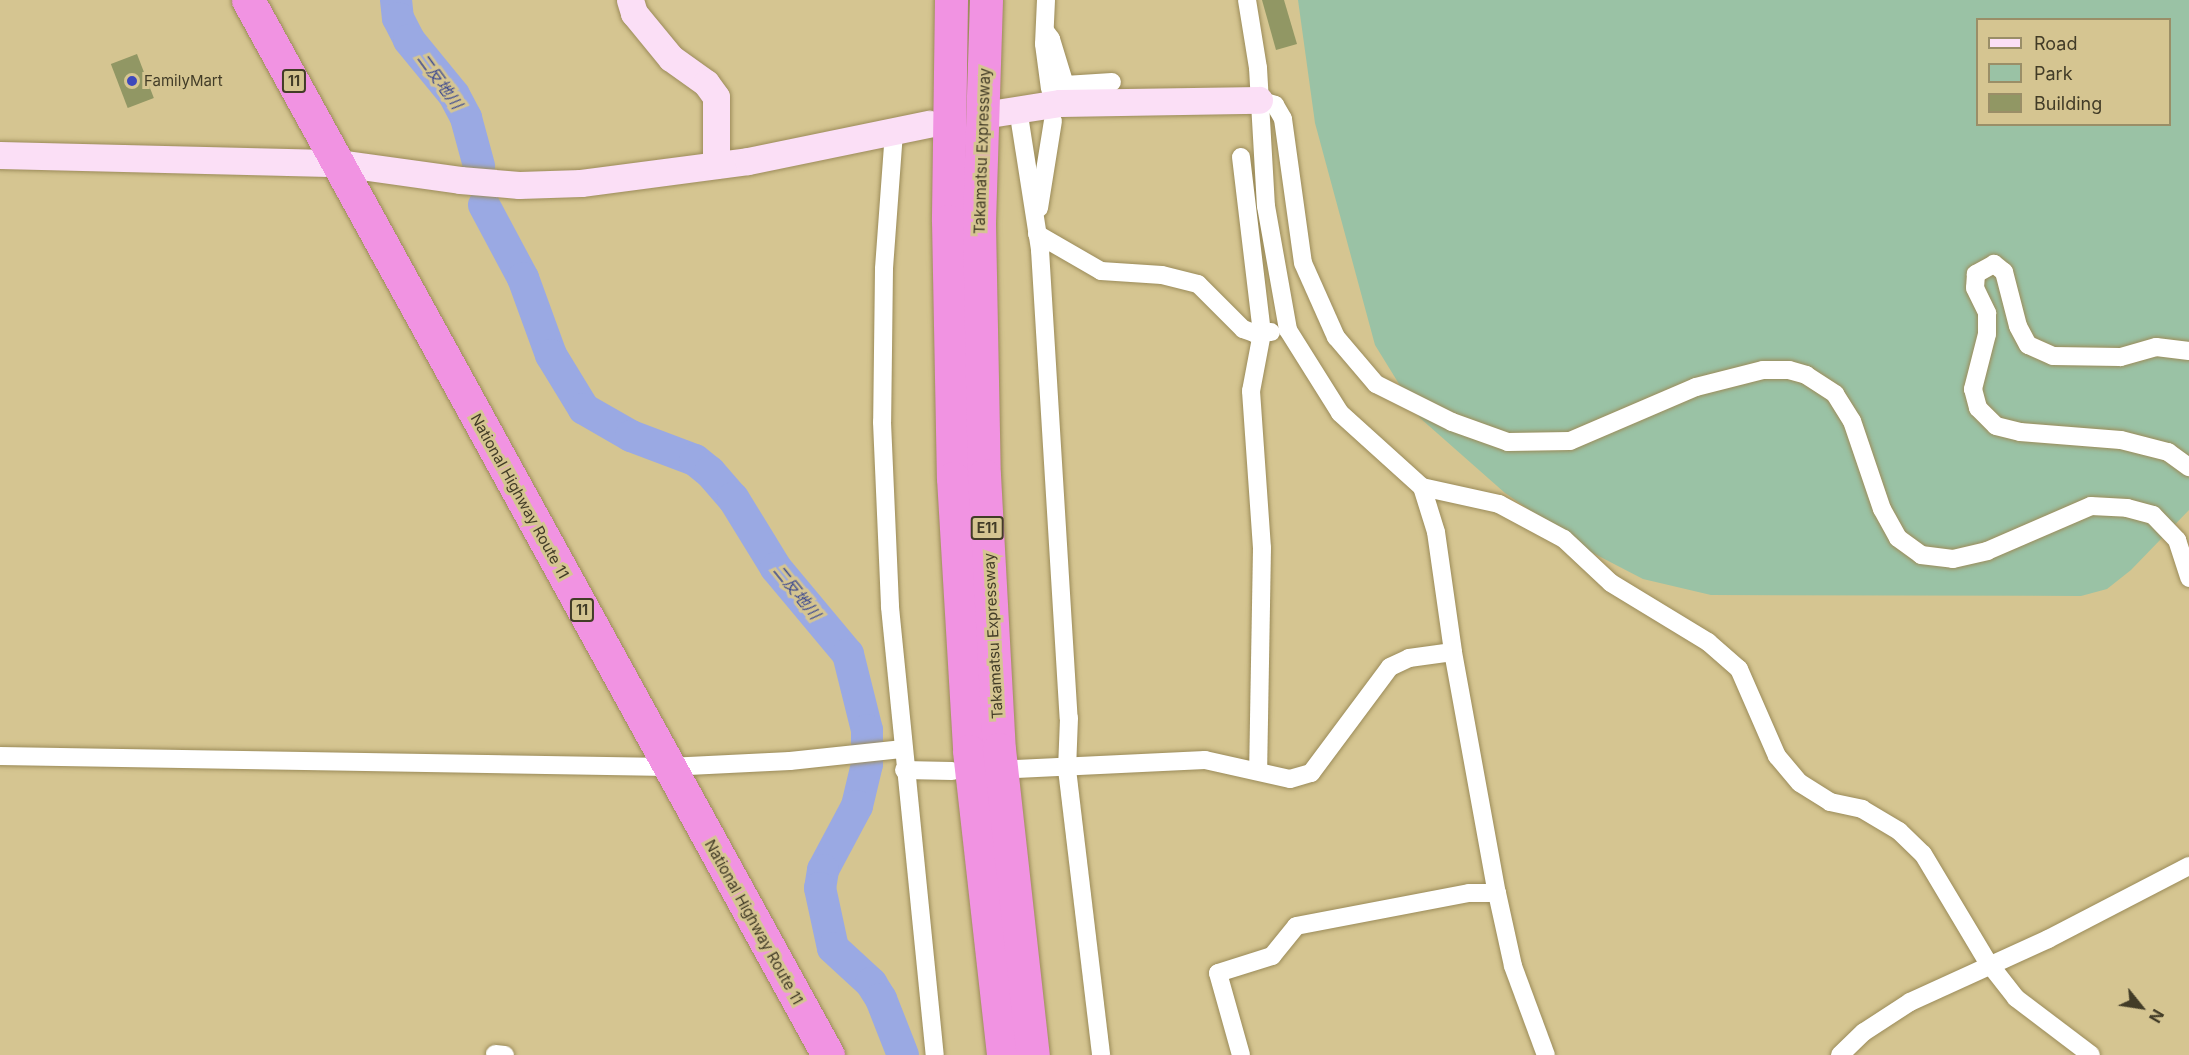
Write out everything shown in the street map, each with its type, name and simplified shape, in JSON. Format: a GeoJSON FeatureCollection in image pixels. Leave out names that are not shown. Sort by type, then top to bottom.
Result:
{"type":"FeatureCollection","features":[{"type":"Feature","properties":{"kind":"highway","name":"National Highway Route 11"},"geometry":{"type":"LineString","coordinates":[[248,0],[828,1055]]}},
{"type":"Feature","properties":{"kind":"highway","name":"Takamatsu Expressway"},"geometry":{"type":"LineString","coordinates":[[951,0],[948,221],[953,478],[969,751],[1003,1055]]}},
{"type":"Feature","properties":{"kind":"highway","name":"Takamatsu Expressway"},"geometry":{"type":"LineString","coordinates":[[986,0],[979,224],[984,475],[999,749],[1033,1055]]}},
{"type":"Feature","properties":{"kind":"street"},"geometry":{"type":"LineString","coordinates":[[630,0],[634,13],[665,50],[706,83],[716,97],[716,165]]}},
{"type":"Feature","properties":{"kind":"street"},"geometry":{"type":"LineString","coordinates":[[1046,0],[1045,31],[1050,89]]}},
{"type":"Feature","properties":{"kind":"street"},"geometry":{"type":"LineString","coordinates":[[1247,0],[1258,68],[1258,100],[1266,206],[1288,330],[1340,413],[1422,487],[1498,504],[1564,539],[1611,584],[1708,642],[1739,669],[1777,756],[1800,783],[1830,802],[1862,809],[1899,831],[1923,854],[1990,966],[2016,998],[2091,1055]]}},
{"type":"Feature","properties":{"kind":"street"},"geometry":{"type":"LineString","coordinates":[[1045,31],[1051,39],[1065,85],[1113,82]]}},
{"type":"Feature","properties":{"kind":"street"},"geometry":{"type":"LineString","coordinates":[[1101,1055],[1066,769],[1069,718],[1036,230],[1007,111],[1132,100],[1258,100],[1275,105],[1283,119],[1303,263],[1336,337],[1376,384],[1452,422],[1508,441],[1570,441],[1696,387],[1763,370],[1789,370],[1806,375],[1835,394],[1852,421],[1882,509],[1898,538],[1921,555],[1953,559],[1986,551],[2091,506],[2127,508],[2153,515],[2177,540],[2189,578]]}},
{"type":"Feature","properties":{"kind":"street"},"geometry":{"type":"LineString","coordinates":[[1036,230],[1053,121]]}},
{"type":"Feature","properties":{"kind":"street"},"geometry":{"type":"LineString","coordinates":[[0,155],[339,163],[519,185],[581,183],[716,165],[929,124]]}},
{"type":"Feature","properties":{"kind":"street"},"geometry":{"type":"LineString","coordinates":[[894,132],[884,269],[882,422],[890,607],[904,770],[935,1055]]}},
{"type":"Feature","properties":{"kind":"street"},"geometry":{"type":"LineString","coordinates":[[1241,157],[1262,333],[1251,391],[1262,548],[1258,771]]}},
{"type":"Feature","properties":{"kind":"street"},"geometry":{"type":"LineString","coordinates":[[1036,230],[1101,271],[1162,275],[1198,284],[1237,324],[1254,333],[1288,330]]}},
{"type":"Feature","properties":{"kind":"street"},"geometry":{"type":"LineString","coordinates":[[2189,351],[2156,346],[2120,357],[2053,356],[2028,345],[2018,326],[2004,272],[1994,264],[1976,274],[1975,288],[1988,313],[1987,334],[1973,389],[1978,408],[1996,426],[2020,432],[2121,440],[2168,452],[2189,468]]}},
{"type":"Feature","properties":{"kind":"street"},"geometry":{"type":"LineString","coordinates":[[1422,487],[1436,532],[1453,652],[1497,893],[1514,966],[1546,1055]]}},
{"type":"Feature","properties":{"kind":"street"},"geometry":{"type":"LineString","coordinates":[[1016,769],[1066,769],[1205,760],[1290,779],[1311,773],[1390,667],[1409,658],[1453,652]]}},
{"type":"Feature","properties":{"kind":"street"},"geometry":{"type":"LineString","coordinates":[[0,756],[241,757],[668,767],[790,761],[903,749]]}},
{"type":"Feature","properties":{"kind":"street"},"geometry":{"type":"LineString","coordinates":[[904,770],[952,771]]}},
{"type":"Feature","properties":{"kind":"street"},"geometry":{"type":"LineString","coordinates":[[1840,1055],[1864,1032],[1910,1002],[1990,966],[2189,866]]}},
{"type":"Feature","properties":{"kind":"street"},"geometry":{"type":"LineString","coordinates":[[1241,1055],[1218,973],[1272,956],[1296,926],[1469,893],[1497,893]]}},
{"type":"Feature","properties":{"kind":"green space"},"geometry":{"type":"Polygon","coordinates":[[[1298,0],[2189,0],[2189,510],[2131,570],[2107,589],[2081,596],[1711,595],[1643,579],[1587,550],[1505,493],[1420,418],[1375,345],[1315,123],[1298,0]]]}},
{"type":"Feature","properties":{"kind":"building"},"geometry":{"type":"Polygon","coordinates":[[[1262,0],[1284,0],[1297,44],[1276,50],[1262,0]]]}},
{"type":"Feature","properties":{"kind":"building","name":"FamilyMart"},"geometry":{"type":"Polygon","coordinates":[[[137,54],[154,98],[128,108],[111,64],[137,54]]]}},
{"type":"Feature","properties":{"kind":"waterway","name":"二反地川"},"geometry":{"type":"LineString","coordinates":[[396,0],[398,18],[409,40],[454,95],[466,118],[479,166]]}},
{"type":"Feature","properties":{"kind":"waterway","name":"二反地川"},"geometry":{"type":"LineString","coordinates":[[484,205],[523,278],[551,355],[584,409],[631,436],[695,460],[710,472],[733,498],[776,568],[848,654],[867,730],[867,764],[857,806],[823,870],[820,888],[833,948],[871,983],[881,999],[903,1055]]}},
{"type":"Feature","properties":{"kind":"place","name":"FamilyMart"},"geometry":{"type":"Point","coordinates":[132,81]}}]}
